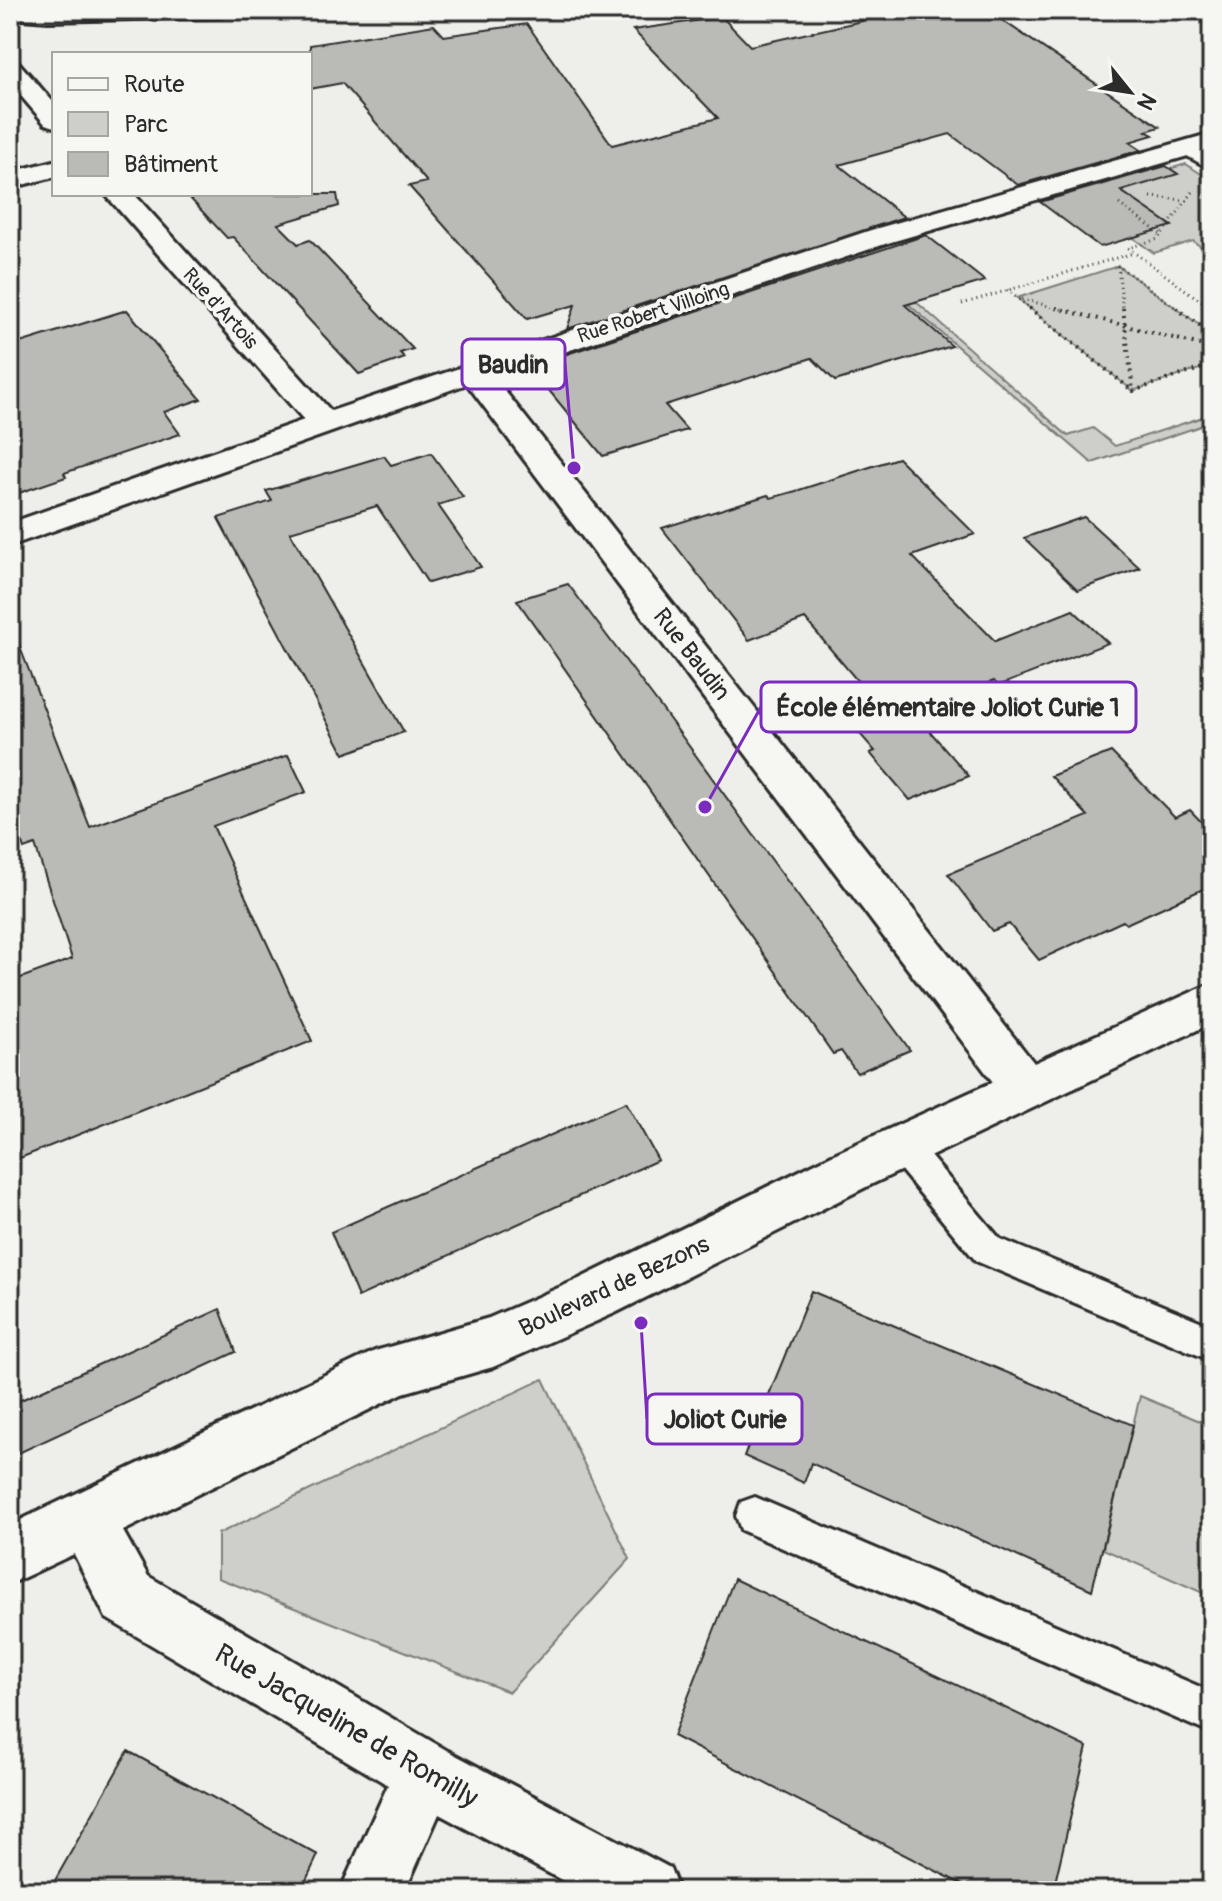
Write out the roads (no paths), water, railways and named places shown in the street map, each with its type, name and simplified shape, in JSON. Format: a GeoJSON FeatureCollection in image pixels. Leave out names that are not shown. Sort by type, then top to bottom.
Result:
{"type":"FeatureCollection","features":[{"type":"Feature","properties":{"kind":"street"},"geometry":{"type":"LineString","coordinates":[[10,11],[48,14],[220,10]]}},
{"type":"Feature","properties":{"kind":"street"},"geometry":{"type":"LineString","coordinates":[[1205,10],[1212,14]]}},
{"type":"Feature","properties":{"kind":"street"},"geometry":{"type":"LineString","coordinates":[[10,68],[52,117]]}},
{"type":"Feature","properties":{"kind":"street","name":"Rue Robert Villoing"},"geometry":{"type":"LineString","coordinates":[[10,535],[473,371],[881,236],[1199,145]]}},
{"type":"Feature","properties":{"kind":"street"},"geometry":{"type":"LineString","coordinates":[[10,180],[52,170]]}},
{"type":"Feature","properties":{"kind":"street","name":"Rue d'Artois"},"geometry":{"type":"LineString","coordinates":[[121,196],[324,423]]}},
{"type":"Feature","properties":{"kind":"street","name":"Rue Baudin"},"geometry":{"type":"LineString","coordinates":[[473,371],[1027,1090]]}},
{"type":"Feature","properties":{"kind":"street","name":"Boulevard de Bezons"},"geometry":{"type":"LineString","coordinates":[[10,1555],[394,1369],[493,1342],[597,1296],[902,1147],[1212,1002]]}},
{"type":"Feature","properties":{"kind":"street","name":"Rue Jacqueline de Romilly"},"geometry":{"type":"LineString","coordinates":[[85,1518],[127,1597],[426,1773],[647,1891]]}},
{"type":"Feature","properties":{"kind":"street"},"geometry":{"type":"LineString","coordinates":[[372,1891],[426,1773]]}},
{"type":"Feature","properties":{"kind":"lane"},"geometry":{"type":"LineString","coordinates":[[1199,145],[1212,165]]}},
{"type":"Feature","properties":{"kind":"lane"},"geometry":{"type":"LineString","coordinates":[[902,1147],[988,1250],[1212,1344]]}},
{"type":"Feature","properties":{"kind":"lane"},"geometry":{"type":"LineString","coordinates":[[755,1516],[1212,1713]]}},
{"type":"Feature","properties":{"kind":"place","name":"Baudin"},"geometry":{"type":"Point","coordinates":[574,468]}},
{"type":"Feature","properties":{"kind":"place","name":"École élémentaire Joliot Curie 1"},"geometry":{"type":"Point","coordinates":[705,807]}},
{"type":"Feature","properties":{"kind":"place","name":"Joliot Curie"},"geometry":{"type":"Point","coordinates":[641,1323]}}]}
